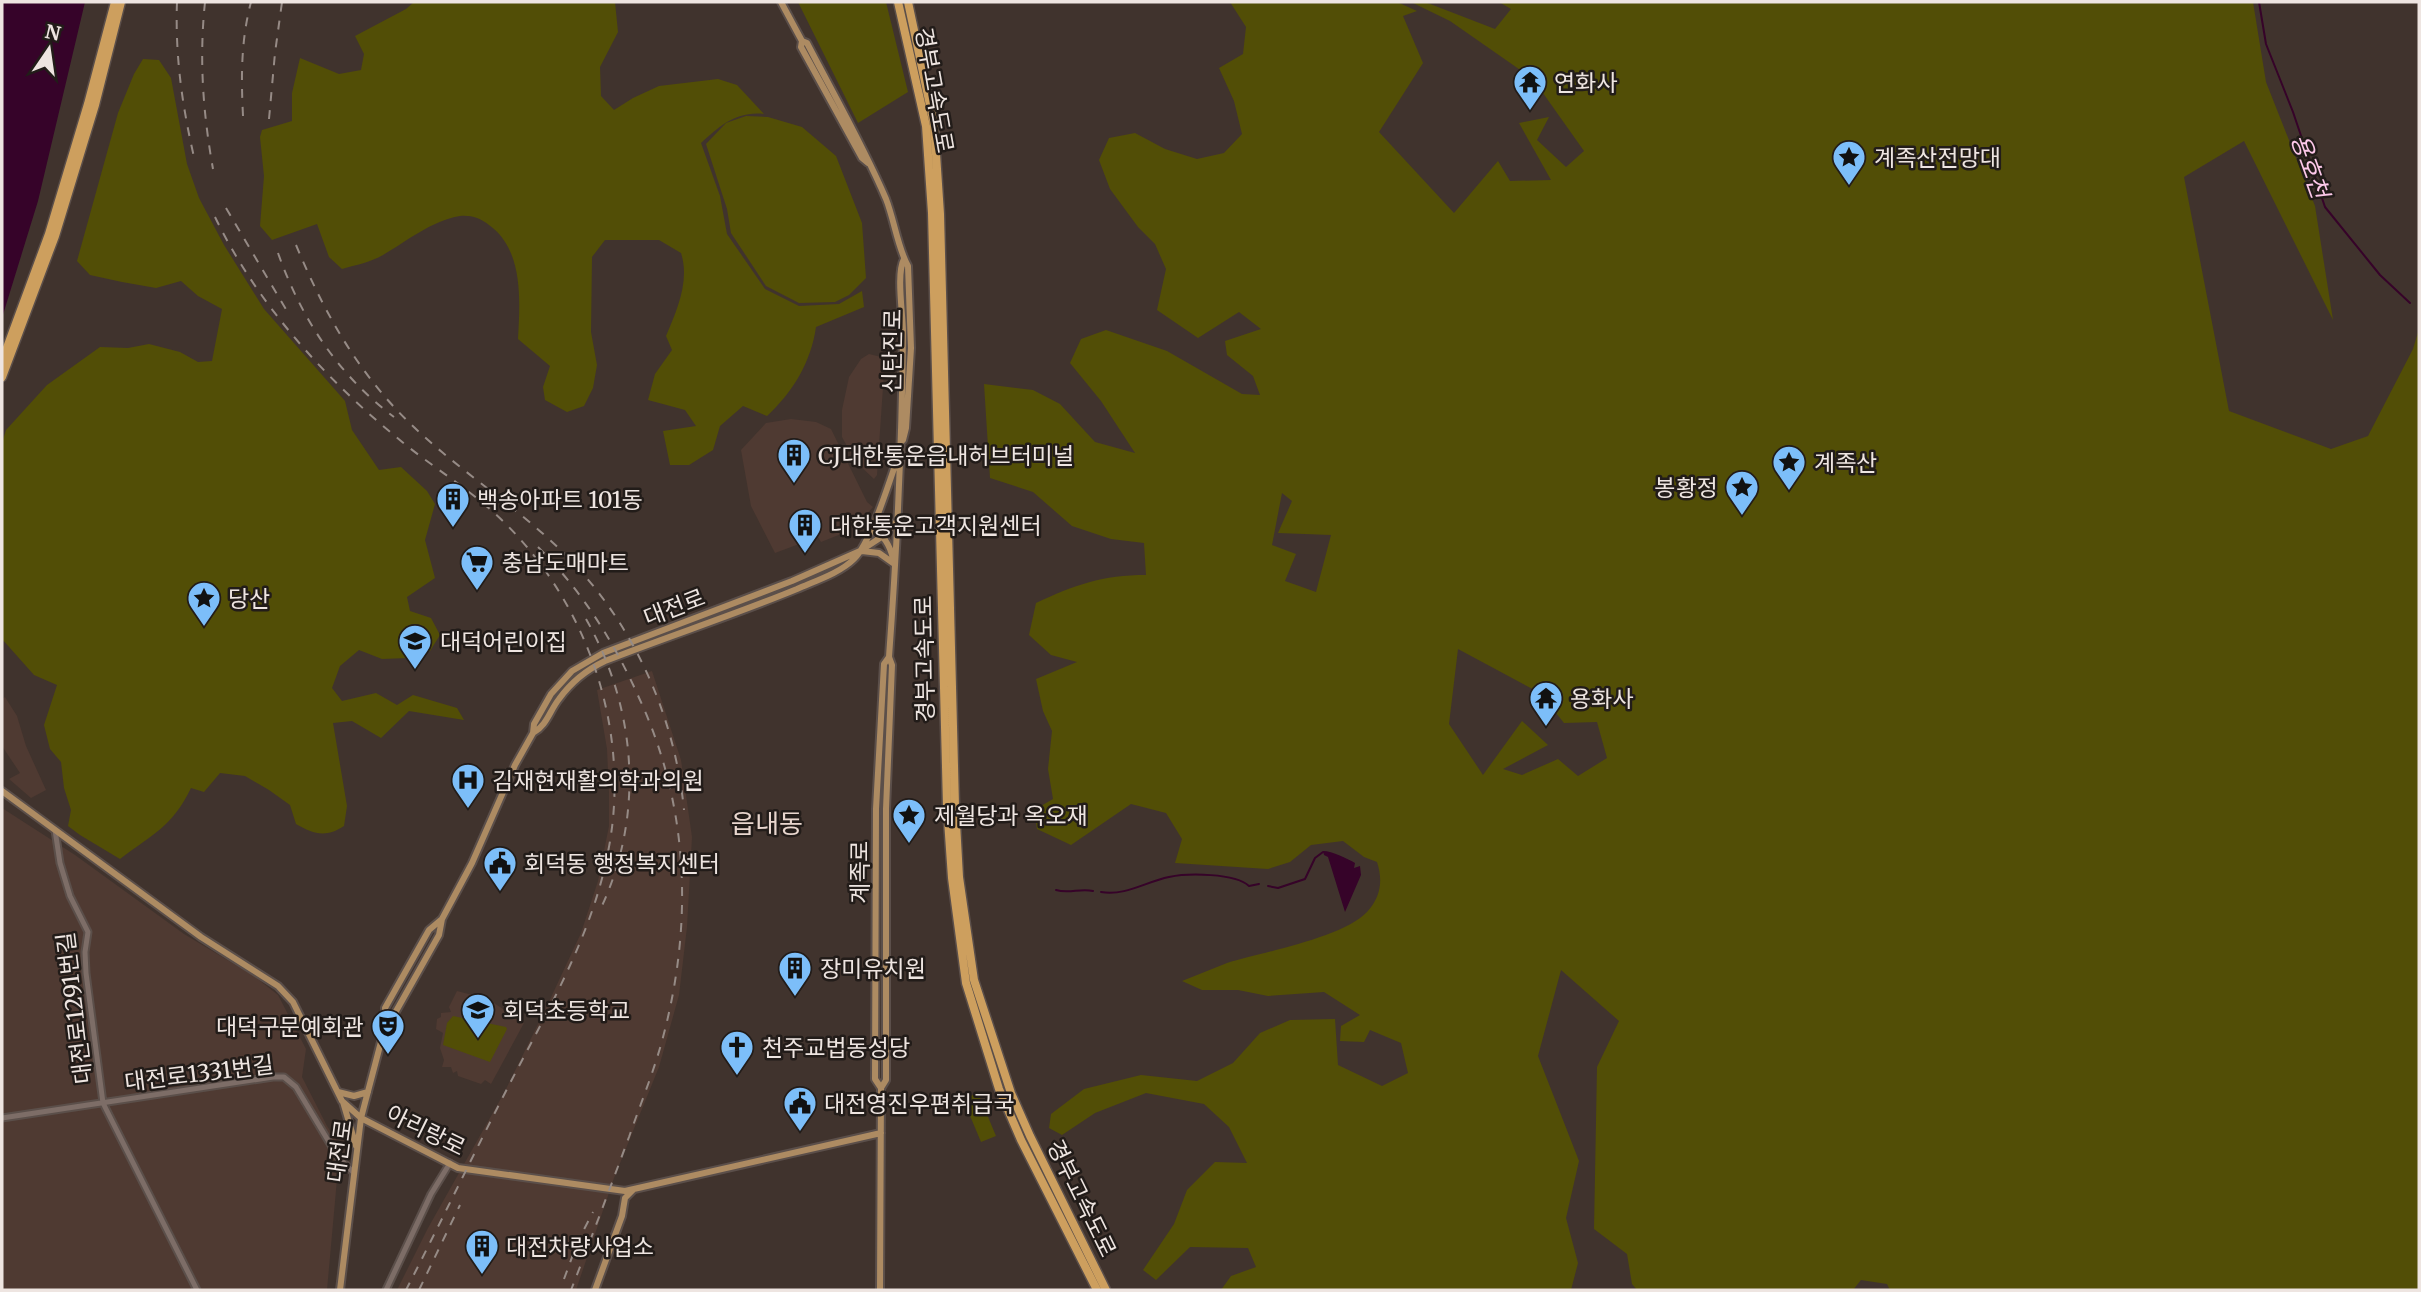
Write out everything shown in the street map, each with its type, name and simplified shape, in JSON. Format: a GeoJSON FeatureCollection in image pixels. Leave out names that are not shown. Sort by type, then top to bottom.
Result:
{"type":"FeatureCollection","features":[{"type":"Feature","properties":{"kind":"highway"},"geometry":{"type":"LineString","coordinates":[[2,361],[49,234],[88,104],[114,2]]}},
{"type":"Feature","properties":{"kind":"highway"},"geometry":{"type":"LineString","coordinates":[[2,377],[55,236],[121,2]]}},
{"type":"Feature","properties":{"kind":"highway","name":"경부고속도로"},"geometry":{"type":"LineString","coordinates":[[898,2],[926,126],[932,214],[947,806],[959,941],[967,983],[999,1089],[1021,1140],[1097,1290]]}},
{"type":"Feature","properties":{"kind":"highway","name":"경부고속도로"},"geometry":{"type":"LineString","coordinates":[[908,2],[934,124],[939,201],[956,805],[959,877],[967,937],[974,980],[1011,1093],[1106,1290]]}},
{"type":"Feature","properties":{"kind":"main road","name":"신탄진로"},"geometry":{"type":"LineString","coordinates":[[781,2],[802,41],[801,47],[862,159],[868,163],[894,222],[908,266],[911,348],[906,428],[902,444],[899,519]]}},
{"type":"Feature","properties":{"kind":"main road"},"geometry":{"type":"LineString","coordinates":[[895,568],[883,555],[860,551],[885,495],[902,444]]}},
{"type":"Feature","properties":{"kind":"main road","name":"대전로"},"geometry":{"type":"LineString","coordinates":[[387,1018],[396,1013],[439,935],[442,919],[472,863],[515,765],[533,733],[544,727],[557,701],[588,669],[605,660],[812,583],[844,566],[860,551],[883,536],[899,519]]}},
{"type":"Feature","properties":{"kind":"main road","name":"계족로"},"geometry":{"type":"LineString","coordinates":[[880,1290],[881,1088],[886,1080],[886,809],[892,665],[889,657],[899,519]]}},
{"type":"Feature","properties":{"kind":"main road"},"geometry":{"type":"LineString","coordinates":[[872,526],[891,548],[895,568]]}},
{"type":"Feature","properties":{"kind":"main road","name":"아리랑로"},"geometry":{"type":"LineString","coordinates":[[2,791],[201,937],[260,973],[286,993],[342,1101],[361,1118],[458,1168],[633,1190],[881,1133]]}},
{"type":"Feature","properties":{"kind":"main road","name":"대전로"},"geometry":{"type":"LineString","coordinates":[[340,1290],[356,1148],[387,1018],[385,1008],[429,930],[442,919]]}},
{"type":"Feature","properties":{"kind":"main road"},"geometry":{"type":"LineString","coordinates":[[338,1092],[354,1096],[368,1092]]}},
{"type":"Feature","properties":{"kind":"main road"},"geometry":{"type":"LineString","coordinates":[[342,1101],[356,1148]]}},
{"type":"Feature","properties":{"kind":"main road"},"geometry":{"type":"LineString","coordinates":[[618,1189],[625,1198]]}},
{"type":"Feature","properties":{"kind":"main road"},"geometry":{"type":"LineString","coordinates":[[595,1290],[622,1216],[625,1198],[633,1190]]}},
{"type":"Feature","properties":{"kind":"street","name":"대전로1291번길"},"geometry":{"type":"LineString","coordinates":[[55,830],[60,863],[70,896],[88,932],[86,973],[103,1103],[197,1290]]}},
{"type":"Feature","properties":{"kind":"street","name":"대전로1331번길"},"geometry":{"type":"LineString","coordinates":[[2,1118],[284,1077],[296,1087],[338,1157],[353,1172]]}},
{"type":"Feature","properties":{"kind":"street"},"geometry":{"type":"LineString","coordinates":[[386,1290],[431,1194],[450,1163]]}},
{"type":"Feature","properties":{"kind":"shaded area"},"geometry":{"type":"Polygon","coordinates":[[[2,2],[85,2],[38,201],[2,318],[2,2]]]}},
{"type":"Feature","properties":{"kind":"shaded area"},"geometry":{"type":"Polygon","coordinates":[[[414,2],[615,2],[618,32],[600,67],[601,96],[614,110],[659,86],[718,79],[737,85],[764,114],[737,117],[701,143],[720,196],[727,234],[765,289],[799,306],[839,304],[862,291],[864,307],[816,327],[810,352],[793,387],[767,416],[743,406],[720,426],[713,450],[689,465],[670,465],[663,431],[696,426],[685,410],[648,400],[655,374],[672,350],[666,336],[681,295],[684,274],[681,253],[659,240],[605,240],[592,257],[591,332],[597,365],[593,388],[584,406],[567,412],[545,400],[543,387],[550,366],[518,339],[519,293],[514,262],[509,248],[489,225],[468,216],[449,219],[429,227],[378,257],[342,269],[329,257],[317,224],[272,240],[260,226],[264,176],[260,137],[262,130],[292,121],[292,93],[300,58],[339,74],[361,70],[364,54],[355,36],[414,2]]]}},
{"type":"Feature","properties":{"kind":"shaded area"},"geometry":{"type":"Polygon","coordinates":[[[798,2],[886,2],[908,92],[858,123],[798,2]]]}},
{"type":"Feature","properties":{"kind":"shaded area"},"geometry":{"type":"Polygon","coordinates":[[[1230,2],[1397,2],[1417,11],[1403,16],[1423,63],[1379,132],[1454,213],[1498,161],[1510,181],[1551,180],[1519,123],[1549,117],[1537,140],[1566,167],[1584,151],[1533,79],[1450,21],[1411,2],[1425,2],[1495,29],[1511,9],[1499,2],[2253,2],[2266,82],[2315,206],[2333,320],[2244,141],[2184,177],[2229,411],[2331,449],[2368,436],[2413,349],[2419,329],[2419,1290],[1890,1290],[1887,1284],[1861,1280],[1853,1290],[1637,1290],[1632,1284],[1627,1254],[1594,1229],[1597,1067],[1619,1021],[1561,970],[1538,1056],[1579,1161],[1566,1218],[1578,1263],[1571,1290],[1221,1290],[1231,1276],[1256,1267],[1248,1248],[1190,1247],[1156,1280],[1143,1270],[1174,1224],[1187,1190],[1215,1162],[1247,1163],[1229,1127],[1204,1104],[1146,1093],[1095,1113],[1062,1135],[1049,1128],[1051,1114],[1084,1089],[1141,1075],[1197,1081],[1233,1063],[1260,1033],[1290,1020],[1335,1019],[1338,1065],[1382,1086],[1408,1073],[1401,1043],[1370,1030],[1364,1042],[1340,1041],[1341,1026],[1360,1015],[1324,992],[1268,996],[1238,990],[1202,990],[1182,981],[1227,963],[1321,937],[1355,921],[1367,912],[1378,894],[1380,875],[1377,862],[1364,857],[1343,841],[1311,845],[1290,862],[1268,869],[1175,863],[1182,839],[1166,813],[1131,804],[1071,845],[1037,829],[1034,810],[1053,799],[1048,769],[1052,731],[1043,711],[1036,679],[1077,662],[1051,655],[1029,635],[1036,603],[1089,582],[1146,575],[1144,543],[1111,539],[1072,526],[1033,492],[990,478],[984,384],[1033,390],[1060,404],[1095,442],[1135,453],[1101,401],[1070,363],[1081,339],[1106,330],[1167,351],[1242,394],[1260,395],[1253,376],[1227,355],[1225,341],[1261,329],[1239,312],[1198,338],[1157,310],[1166,269],[1155,244],[1138,227],[1110,189],[1099,160],[1109,138],[1135,133],[1165,149],[1197,159],[1224,153],[1242,134],[1234,101],[1219,68],[1243,54],[1246,27],[1230,2]],[[1282,493],[1272,545],[1296,554],[1285,581],[1316,592],[1331,535],[1278,533],[1292,501],[1282,493]],[[1458,649],[1449,724],[1483,775],[1522,721],[1548,745],[1503,769],[1522,775],[1558,759],[1578,776],[1607,758],[1597,722],[1564,723],[1540,693],[1458,649]]]}},
{"type":"Feature","properties":{"kind":"shaded area"},"geometry":{"type":"Polygon","coordinates":[[[143,59],[159,60],[171,78],[187,164],[199,198],[224,245],[264,309],[345,401],[352,430],[379,470],[401,467],[427,491],[435,504],[425,540],[435,578],[407,597],[410,611],[431,618],[440,635],[430,651],[408,658],[382,659],[359,650],[340,666],[332,688],[342,701],[376,693],[397,705],[413,695],[457,708],[464,720],[409,711],[381,738],[352,721],[333,723],[347,806],[344,826],[337,830],[320,833],[302,827],[296,824],[290,805],[269,790],[245,776],[220,773],[204,792],[191,788],[169,821],[120,859],[68,826],[71,810],[64,788],[61,762],[50,749],[44,725],[57,685],[34,675],[2,639],[2,443],[6,430],[47,385],[100,347],[128,348],[149,344],[180,352],[198,362],[212,361],[222,309],[198,296],[181,281],[156,288],[122,282],[90,275],[77,261],[118,113],[143,59]]]}},
{"type":"Feature","properties":{"kind":"shaded area"},"geometry":{"type":"Polygon","coordinates":[[[746,116],[768,117],[802,127],[836,156],[862,223],[866,278],[849,295],[835,302],[799,303],[766,286],[731,233],[727,209],[706,144],[726,123],[746,116]]]}},
{"type":"Feature","properties":{"kind":"shaded area"},"geometry":{"type":"Polygon","coordinates":[[[869,354],[885,358],[877,475],[874,479],[855,461],[842,437],[842,410],[849,377],[861,359],[869,354]]]}},
{"type":"Feature","properties":{"kind":"shaded area"},"geometry":{"type":"Polygon","coordinates":[[[791,419],[816,422],[831,429],[867,502],[873,507],[861,521],[841,534],[821,542],[818,537],[775,553],[751,506],[741,450],[766,423],[791,419]]]}},
{"type":"Feature","properties":{"kind":"shaded area"},"geometry":{"type":"Polygon","coordinates":[[[652,671],[681,760],[692,837],[687,927],[679,995],[659,1067],[614,1178],[576,1290],[397,1290],[428,1228],[504,1093],[581,933],[598,881],[609,826],[607,749],[597,690],[652,671]]]}},
{"type":"Feature","properties":{"kind":"shaded area"},"geometry":{"type":"Polygon","coordinates":[[[5,697],[17,716],[26,746],[46,790],[31,798],[9,779],[20,773],[2,746],[2,699],[5,697]]]}},
{"type":"Feature","properties":{"kind":"shaded area"},"geometry":{"type":"Polygon","coordinates":[[[2,808],[75,855],[184,934],[254,976],[278,995],[306,1049],[302,1077],[340,1146],[327,1290],[2,1290],[2,808]]]}},
{"type":"Feature","properties":{"kind":"shaded area"},"geometry":{"type":"Polygon","coordinates":[[[1323,851],[1352,861],[1355,863],[1354,868],[1360,866],[1361,875],[1345,912],[1328,857],[1323,851]]]}},
{"type":"Feature","properties":{"kind":"shaded area","name":"회덕초등학교"},"geometry":{"type":"Polygon","coordinates":[[[457,991],[488,999],[524,1023],[491,1084],[485,1080],[481,1084],[458,1076],[457,1071],[453,1073],[451,1067],[442,1067],[444,1060],[440,1048],[443,1033],[436,1029],[437,1019],[441,1017],[441,1013],[451,1012],[449,1007],[457,991]]]}},
{"type":"Feature","properties":{"kind":"shaded area"},"geometry":{"type":"Polygon","coordinates":[[[453,1016],[506,1027],[490,1062],[443,1045],[447,1023],[453,1016]]]}},
{"type":"Feature","properties":{"kind":"shaded area"},"geometry":{"type":"Polygon","coordinates":[[[978,1093],[996,1136],[981,1142],[963,1099],[978,1093]]]}},
{"type":"Feature","properties":{"kind":"waterway","name":"용호천"},"geometry":{"type":"LineString","coordinates":[[2259,2],[2266,44],[2293,112],[2325,207],[2380,275],[2410,303]]}},
{"type":"Feature","properties":{"kind":"waterway"},"geometry":{"type":"LineString","coordinates":[[1268,886],[1278,888],[1305,879],[1315,858],[1323,852]]}},
{"type":"Feature","properties":{"kind":"waterway"},"geometry":{"type":"LineString","coordinates":[[1101,892],[1119,892],[1160,879],[1188,875],[1223,876],[1249,886],[1259,884]]}},
{"type":"Feature","properties":{"kind":"waterway"},"geometry":{"type":"LineString","coordinates":[[1056,890],[1093,891]]}},
{"type":"Feature","properties":{"kind":"railway"},"geometry":{"type":"LineString","coordinates":[[177,2],[180,80],[194,157]]}},
{"type":"Feature","properties":{"kind":"railway"},"geometry":{"type":"LineString","coordinates":[[205,2],[203,86],[213,169]]}},
{"type":"Feature","properties":{"kind":"railway"},"geometry":{"type":"LineString","coordinates":[[243,116],[242,58],[251,2]]}},
{"type":"Feature","properties":{"kind":"railway"},"geometry":{"type":"LineString","coordinates":[[269,119],[282,2]]}},
{"type":"Feature","properties":{"kind":"railway"},"geometry":{"type":"LineString","coordinates":[[226,208],[290,316]]}},
{"type":"Feature","properties":{"kind":"railway"},"geometry":{"type":"LineString","coordinates":[[215,217],[251,280],[320,366],[373,417],[492,511],[525,544],[553,582],[576,623],[594,666],[607,711],[614,758],[614,805],[608,852],[591,915],[566,975],[406,1290]]}},
{"type":"Feature","properties":{"kind":"railway"},"geometry":{"type":"LineString","coordinates":[[296,245],[338,330],[378,389],[431,443],[551,541],[578,568],[624,630],[658,698],[679,772],[684,810]]}},
{"type":"Feature","properties":{"kind":"railway"},"geometry":{"type":"LineString","coordinates":[[278,253],[298,300],[324,344],[355,383],[394,417]]}},
{"type":"Feature","properties":{"kind":"railway"},"geometry":{"type":"LineString","coordinates":[[538,547],[569,581],[596,619],[620,658],[640,700],[657,741],[669,783],[681,869],[679,955],[662,1041],[571,1290]]}},
{"type":"Feature","properties":{"kind":"railway"},"geometry":{"type":"LineString","coordinates":[[586,619],[603,653],[616,689],[625,726],[629,763],[629,800],[624,838],[600,910]]}},
{"type":"Feature","properties":{"kind":"railway"},"geometry":{"type":"LineString","coordinates":[[419,1290],[460,1205]]}},
{"type":"Feature","properties":{"kind":"railway"},"geometry":{"type":"LineString","coordinates":[[564,1279],[578,1241],[593,1212]]}},
{"type":"Feature","properties":{"kind":"place","name":"연화사"},"geometry":{"type":"Point","coordinates":[1530,112]}},
{"type":"Feature","properties":{"kind":"place","name":"계족산전망대"},"geometry":{"type":"Point","coordinates":[1849,187]}},
{"type":"Feature","properties":{"kind":"place","name":"CJ대한통운읍내허브터미널"},"geometry":{"type":"Point","coordinates":[794,485]}},
{"type":"Feature","properties":{"kind":"place","name":"계족산"},"geometry":{"type":"Point","coordinates":[1789,492]}},
{"type":"Feature","properties":{"kind":"place","name":"봉황정"},"geometry":{"type":"Point","coordinates":[1742,517]}},
{"type":"Feature","properties":{"kind":"place","name":"백송아파트 101동"},"geometry":{"type":"Point","coordinates":[453,529]}},
{"type":"Feature","properties":{"kind":"place","name":"대한통운고객지원센터"},"geometry":{"type":"Point","coordinates":[805,555]}},
{"type":"Feature","properties":{"kind":"place","name":"충남도매마트"},"geometry":{"type":"Point","coordinates":[477,592]}},
{"type":"Feature","properties":{"kind":"place","name":"당산"},"geometry":{"type":"Point","coordinates":[204,628]}},
{"type":"Feature","properties":{"kind":"place","name":"대덕어린이집"},"geometry":{"type":"Point","coordinates":[415,671]}},
{"type":"Feature","properties":{"kind":"place","name":"용화사"},"geometry":{"type":"Point","coordinates":[1546,728]}},
{"type":"Feature","properties":{"kind":"place","name":"김재현재활의학과의원"},"geometry":{"type":"Point","coordinates":[468,810]}},
{"type":"Feature","properties":{"kind":"place","name":"제월당과 옥오재"},"geometry":{"type":"Point","coordinates":[909,845]}},
{"type":"Feature","properties":{"kind":"place","name":"회덕동 행정복지센터"},"geometry":{"type":"Point","coordinates":[500,893]}},
{"type":"Feature","properties":{"kind":"place","name":"장미유치원"},"geometry":{"type":"Point","coordinates":[795,998]}},
{"type":"Feature","properties":{"kind":"place","name":"회덕초등학교"},"geometry":{"type":"Point","coordinates":[478,1040]}},
{"type":"Feature","properties":{"kind":"place","name":"대덕구문예회관"},"geometry":{"type":"Point","coordinates":[388,1056]}},
{"type":"Feature","properties":{"kind":"place","name":"천주교법동성당"},"geometry":{"type":"Point","coordinates":[737,1077]}},
{"type":"Feature","properties":{"kind":"place","name":"대전영진우편취급국"},"geometry":{"type":"Point","coordinates":[800,1133]}},
{"type":"Feature","properties":{"kind":"place","name":"대전차량사업소"},"geometry":{"type":"Point","coordinates":[482,1276]}},
{"type":"Feature","properties":{"kind":"district","name":"읍내동"},"geometry":{"type":"Point","coordinates":[767,823]}}]}
